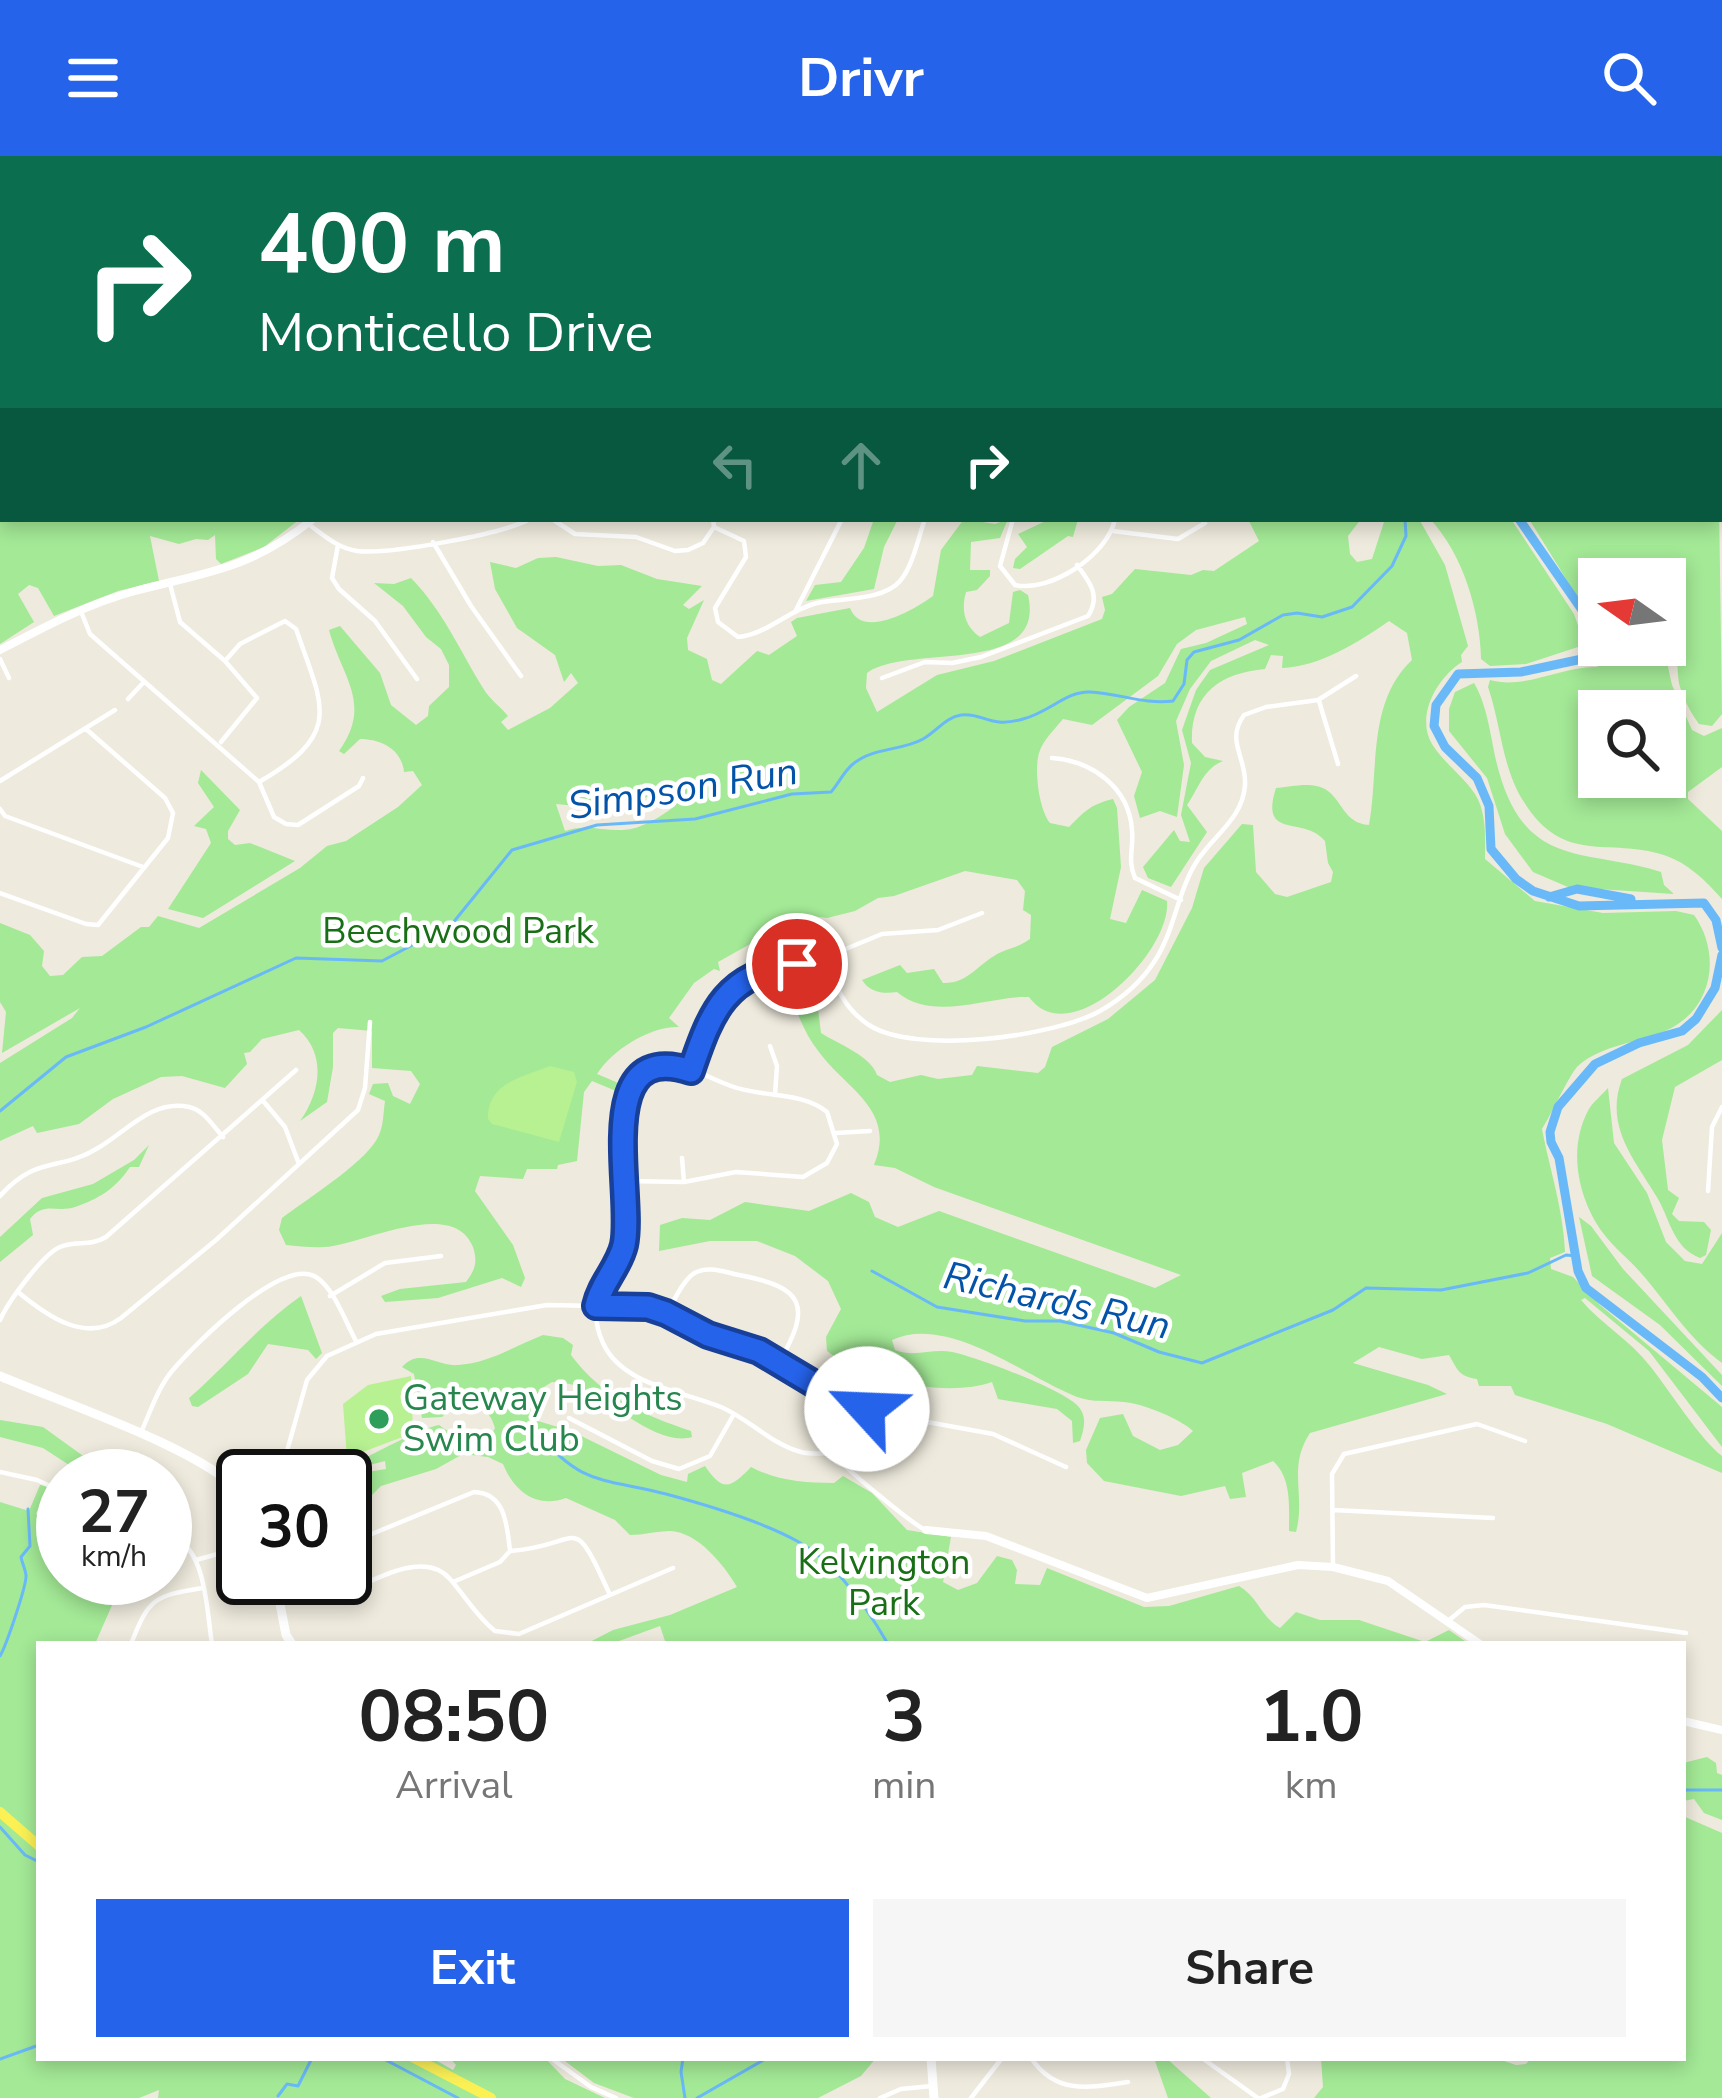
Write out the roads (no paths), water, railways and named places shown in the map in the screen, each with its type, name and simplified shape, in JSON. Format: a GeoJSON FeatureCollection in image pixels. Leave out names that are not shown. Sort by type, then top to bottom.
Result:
{"type":"FeatureCollection","features":[{"type":"Feature","properties":{"kind":"main road"},"geometry":{"type":"LineString","coordinates":[[0,1376],[216,1472]]}},
{"type":"Feature","properties":{"kind":"main road"},"geometry":{"type":"LineString","coordinates":[[280,1605],[290,1641]]}},
{"type":"Feature","properties":{"kind":"main road"},"geometry":{"type":"LineString","coordinates":[[0,1812],[36,1843]]}},
{"type":"Feature","properties":{"kind":"main road"},"geometry":{"type":"LineString","coordinates":[[420,2061],[490,2098]]}},
{"type":"Feature","properties":{"kind":"main road"},"geometry":{"type":"LineString","coordinates":[[931,2061],[933,2092]]}},
{"type":"Feature","properties":{"kind":"street"},"geometry":{"type":"LineString","coordinates":[[9,678],[0,655],[80,609],[197,578],[261,554],[309,522]]}},
{"type":"Feature","properties":{"kind":"street"},"geometry":{"type":"LineString","coordinates":[[312,522],[338,545],[363,552],[513,528],[524,522]]}},
{"type":"Feature","properties":{"kind":"street"},"geometry":{"type":"LineString","coordinates":[[557,522],[575,534],[636,537],[675,550],[704,543],[714,523],[744,542],[746,556],[715,608],[718,622],[738,637],[756,635],[796,610],[886,590],[899,582],[924,522]]}},
{"type":"Feature","properties":{"kind":"street"},"geometry":{"type":"LineString","coordinates":[[796,610],[840,522]]}},
{"type":"Feature","properties":{"kind":"street"},"geometry":{"type":"LineString","coordinates":[[1011,522],[1000,566],[1015,585],[1030,588],[1045,584],[1104,548],[1114,522]]}},
{"type":"Feature","properties":{"kind":"street"},"geometry":{"type":"LineString","coordinates":[[1113,531],[1178,539],[1205,523]]}},
{"type":"Feature","properties":{"kind":"street"},"geometry":{"type":"LineString","coordinates":[[433,542],[470,606],[521,676]]}},
{"type":"Feature","properties":{"kind":"street"},"geometry":{"type":"LineString","coordinates":[[338,545],[332,578],[375,621],[417,679]]}},
{"type":"Feature","properties":{"kind":"street"},"geometry":{"type":"LineString","coordinates":[[882,678],[925,662],[981,657],[1088,616],[1094,608],[1094,590],[1077,565]]}},
{"type":"Feature","properties":{"kind":"street"},"geometry":{"type":"LineString","coordinates":[[170,584],[180,622],[225,661],[256,698],[219,744]]}},
{"type":"Feature","properties":{"kind":"street"},"geometry":{"type":"LineString","coordinates":[[80,609],[90,634],[259,782],[274,817],[298,825],[363,778]]}},
{"type":"Feature","properties":{"kind":"street"},"geometry":{"type":"LineString","coordinates":[[225,661],[240,644],[285,621],[296,628],[323,705],[319,728],[290,764],[259,782]]}},
{"type":"Feature","properties":{"kind":"street"},"geometry":{"type":"LineString","coordinates":[[826,957],[840,997],[853,1012],[887,1034],[924,1043],[1078,1021],[1125,994],[1156,960],[1196,862],[1235,816],[1245,776],[1235,746],[1244,715],[1318,700],[1356,676]]}},
{"type":"Feature","properties":{"kind":"street"},"geometry":{"type":"LineString","coordinates":[[128,699],[144,682]]}},
{"type":"Feature","properties":{"kind":"street"},"geometry":{"type":"LineString","coordinates":[[1318,700],[1338,764]]}},
{"type":"Feature","properties":{"kind":"street"},"geometry":{"type":"LineString","coordinates":[[0,781],[116,710]]}},
{"type":"Feature","properties":{"kind":"street"},"geometry":{"type":"LineString","coordinates":[[0,893],[98,925],[168,838],[173,813],[165,798],[86,729]]}},
{"type":"Feature","properties":{"kind":"street"},"geometry":{"type":"LineString","coordinates":[[1052,758],[1085,765],[1105,777],[1130,818],[1130,862],[1135,878],[1180,900]]}},
{"type":"Feature","properties":{"kind":"street"},"geometry":{"type":"LineString","coordinates":[[0,809],[5,816],[143,867]]}},
{"type":"Feature","properties":{"kind":"street"},"geometry":{"type":"LineString","coordinates":[[691,1071],[709,1020],[729,990],[756,974],[826,957],[882,934],[953,927],[982,913]]}},
{"type":"Feature","properties":{"kind":"street"},"geometry":{"type":"LineString","coordinates":[[18,1292],[44,1312],[85,1330],[107,1328],[216,1240],[358,1110],[365,1088],[370,1022]]}},
{"type":"Feature","properties":{"kind":"street"},"geometry":{"type":"LineString","coordinates":[[770,1046],[777,1066],[775,1095]]}},
{"type":"Feature","properties":{"kind":"street"},"geometry":{"type":"LineString","coordinates":[[624,1181],[684,1182],[736,1172],[811,1175],[829,1160],[837,1144],[827,1112],[820,1106],[740,1089],[664,1064],[634,1081],[624,1114],[624,1181],[624,1245],[596,1306],[599,1332],[614,1361],[657,1385],[734,1414],[798,1451],[837,1453]]}},
{"type":"Feature","properties":{"kind":"street"},"geometry":{"type":"LineString","coordinates":[[0,1320],[51,1252],[106,1237],[296,1070]]}},
{"type":"Feature","properties":{"kind":"street"},"geometry":{"type":"LineString","coordinates":[[264,1101],[285,1127],[299,1164]]}},
{"type":"Feature","properties":{"kind":"street"},"geometry":{"type":"LineString","coordinates":[[0,1196],[25,1172],[97,1150],[148,1113],[180,1106],[196,1108],[223,1137]]}},
{"type":"Feature","properties":{"kind":"street"},"geometry":{"type":"LineString","coordinates":[[1708,1191],[1712,1126],[1722,1107]]}},
{"type":"Feature","properties":{"kind":"street"},"geometry":{"type":"LineString","coordinates":[[836,1133],[870,1131]]}},
{"type":"Feature","properties":{"kind":"street"},"geometry":{"type":"LineString","coordinates":[[682,1158],[684,1182]]}},
{"type":"Feature","properties":{"kind":"street"},"geometry":{"type":"LineString","coordinates":[[330,1296],[385,1263],[441,1256]]}},
{"type":"Feature","properties":{"kind":"street"},"geometry":{"type":"LineString","coordinates":[[666,1313],[689,1276],[704,1270],[781,1285],[799,1305],[800,1321],[779,1362]]}},
{"type":"Feature","properties":{"kind":"street"},"geometry":{"type":"LineString","coordinates":[[140,1436],[172,1371],[242,1305],[282,1277],[298,1273],[321,1280],[356,1341]]}},
{"type":"Feature","properties":{"kind":"street"},"geometry":{"type":"LineString","coordinates":[[288,1449],[307,1380],[327,1356],[356,1341],[526,1307],[648,1307],[708,1335],[745,1345],[850,1403],[878,1413],[993,1434],[1066,1467]]}},
{"type":"Feature","properties":{"kind":"street"},"geometry":{"type":"LineString","coordinates":[[850,1403],[837,1453],[844,1466],[890,1500],[908,1521],[926,1530],[986,1536],[1147,1598],[1298,1564],[1333,1567],[1388,1581],[1476,1641]]}},
{"type":"Feature","properties":{"kind":"street"},"geometry":{"type":"LineString","coordinates":[[569,1418],[652,1461],[679,1469],[710,1456],[734,1414]]}},
{"type":"Feature","properties":{"kind":"street"},"geometry":{"type":"LineString","coordinates":[[1333,1567],[1332,1474],[1344,1454],[1477,1424],[1525,1441]]}},
{"type":"Feature","properties":{"kind":"street"},"geometry":{"type":"LineString","coordinates":[[0,1472],[36,1480]]}},
{"type":"Feature","properties":{"kind":"street"},"geometry":{"type":"LineString","coordinates":[[372,1535],[482,1492],[500,1504],[510,1551]]}},
{"type":"Feature","properties":{"kind":"street"},"geometry":{"type":"LineString","coordinates":[[1333,1510],[1493,1518]]}},
{"type":"Feature","properties":{"kind":"street"},"geometry":{"type":"LineString","coordinates":[[453,1582],[500,1562],[510,1551],[567,1536],[589,1548],[610,1595]]}},
{"type":"Feature","properties":{"kind":"street"},"geometry":{"type":"LineString","coordinates":[[192,1553],[211,1641]]}},
{"type":"Feature","properties":{"kind":"street"},"geometry":{"type":"LineString","coordinates":[[196,1560],[216,1554]]}},
{"type":"Feature","properties":{"kind":"street"},"geometry":{"type":"LineString","coordinates":[[372,1583],[415,1566],[439,1569],[485,1623],[507,1635],[528,1632],[673,1568]]}},
{"type":"Feature","properties":{"kind":"street"},"geometry":{"type":"LineString","coordinates":[[131,1641],[150,1603],[164,1594],[202,1588]]}},
{"type":"Feature","properties":{"kind":"street"},"geometry":{"type":"LineString","coordinates":[[1448,1621],[1465,1607],[1484,1605],[1686,1633]]}},
{"type":"Feature","properties":{"kind":"street"},"geometry":{"type":"LineString","coordinates":[[1686,1722],[1722,1730]]}},
{"type":"Feature","properties":{"kind":"street"},"geometry":{"type":"LineString","coordinates":[[555,2061],[616,2098]]}},
{"type":"Feature","properties":{"kind":"street"},"geometry":{"type":"LineString","coordinates":[[971,2098],[1000,2061]]}},
{"type":"Feature","properties":{"kind":"street"},"geometry":{"type":"LineString","coordinates":[[1034,2061],[1047,2077],[1072,2088],[1128,2082]]}},
{"type":"Feature","properties":{"kind":"street"},"geometry":{"type":"LineString","coordinates":[[1206,2061],[1234,2085],[1260,2098],[1282,2089],[1289,2074],[1287,2061]]}},
{"type":"Feature","properties":{"kind":"street"},"geometry":{"type":"LineString","coordinates":[[880,2098],[901,2089],[933,2092]]}},
{"type":"Feature","properties":{"kind":"waterway","name":"Simpson Run"},"geometry":{"type":"LineString","coordinates":[[0,1111],[66,1057],[146,1027],[296,958],[382,961],[452,924],[512,850],[597,825],[695,819],[792,794],[831,792],[861,759],[915,743],[961,715],[1011,722],[1090,692],[1173,701],[1194,652],[1239,640],[1283,615],[1322,617],[1352,607],[1392,566],[1406,536],[1405,522]]}},
{"type":"Feature","properties":{"kind":"waterway"},"geometry":{"type":"LineString","coordinates":[[1521,522],[1591,623],[1589,652],[1582,659],[1521,672],[1458,674],[1436,705],[1434,726],[1445,747],[1477,778],[1489,806],[1491,849],[1533,891],[1579,906],[1704,903],[1716,920],[1722,948]]}},
{"type":"Feature","properties":{"kind":"waterway"},"geometry":{"type":"LineString","coordinates":[[1549,897],[1577,889],[1631,899]]}},
{"type":"Feature","properties":{"kind":"waterway"},"geometry":{"type":"LineString","coordinates":[[1722,955],[1715,988],[1696,1019],[1682,1031],[1639,1043],[1595,1064],[1558,1107],[1550,1132],[1559,1158],[1578,1271],[1586,1288],[1702,1377],[1722,1398]]}},
{"type":"Feature","properties":{"kind":"waterway","name":"Richards Run"},"geometry":{"type":"LineString","coordinates":[[872,1271],[937,1307],[1025,1321],[1060,1321],[1114,1333],[1202,1363],[1333,1310],[1366,1288],[1441,1290],[1528,1273],[1566,1255],[1576,1256]]}},
{"type":"Feature","properties":{"kind":"waterway"},"geometry":{"type":"LineString","coordinates":[[537,1432],[567,1463],[595,1478],[715,1508],[797,1541],[837,1573],[886,1641]]}},
{"type":"Feature","properties":{"kind":"waterway"},"geometry":{"type":"LineString","coordinates":[[0,1656],[25,1581],[21,1557],[30,1546],[28,1509]]}},
{"type":"Feature","properties":{"kind":"waterway"},"geometry":{"type":"LineString","coordinates":[[1686,1790],[1722,1790]]}},
{"type":"Feature","properties":{"kind":"waterway"},"geometry":{"type":"LineString","coordinates":[[0,1827],[36,1860]]}},
{"type":"Feature","properties":{"kind":"waterway"},"geometry":{"type":"LineString","coordinates":[[0,2059],[36,2046]]}},
{"type":"Feature","properties":{"kind":"waterway"},"geometry":{"type":"LineString","coordinates":[[278,2096],[287,2084],[298,2086],[310,2061]]}},
{"type":"Feature","properties":{"kind":"waterway"},"geometry":{"type":"LineString","coordinates":[[388,2061],[458,2098]]}},
{"type":"Feature","properties":{"kind":"waterway"},"geometry":{"type":"LineString","coordinates":[[683,2061],[685,2098]]}},
{"type":"Feature","properties":{"kind":"waterway"},"geometry":{"type":"LineString","coordinates":[[697,2098],[762,2061]]}},
{"type":"Feature","properties":{"kind":"place","name":"Gateway Heights Swim Club"},"geometry":{"type":"Point","coordinates":[379,1419]}},
{"type":"Feature","properties":{"kind":"park label","name":"Beechwood Park"},"geometry":{"type":"Point","coordinates":[458,931]}},
{"type":"Feature","properties":{"kind":"park label","name":"Kelvington Park"},"geometry":{"type":"Point","coordinates":[884,1582]}}]}
